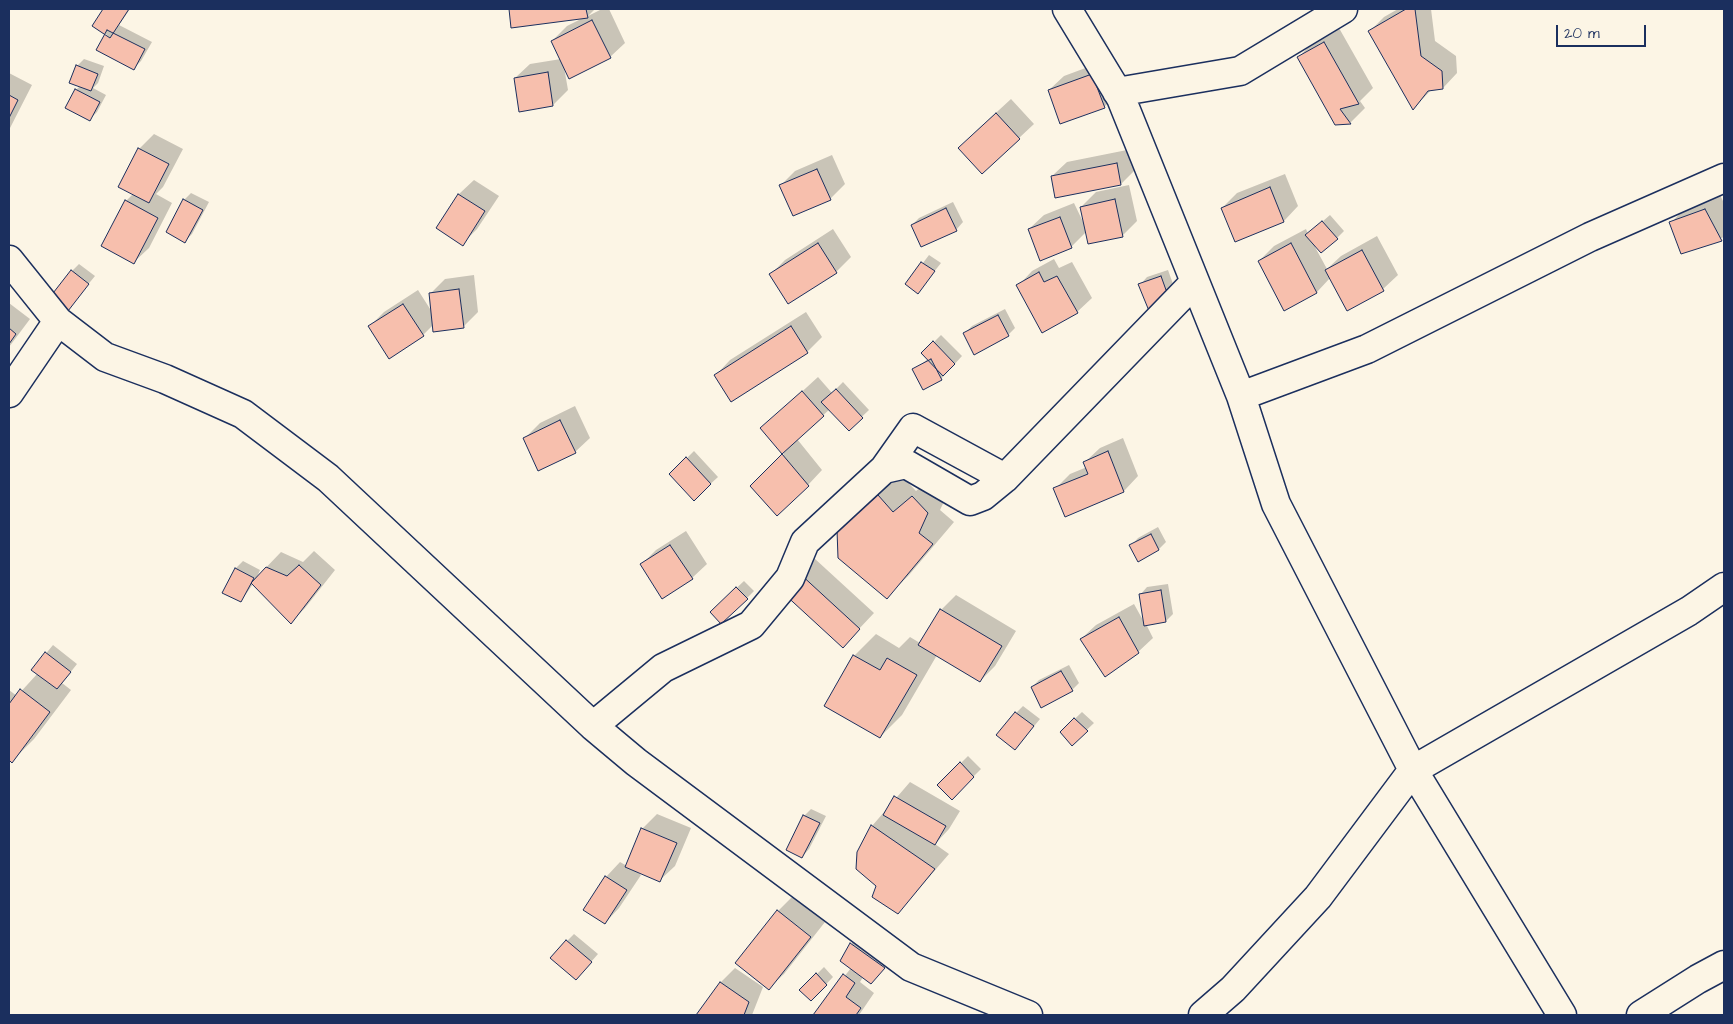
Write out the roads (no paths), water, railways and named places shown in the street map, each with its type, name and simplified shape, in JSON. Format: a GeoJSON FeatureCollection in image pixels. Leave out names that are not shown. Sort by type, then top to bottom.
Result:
{"type":"FeatureCollection","features":[{"type":"Feature","properties":{"kind":"street"},"geometry":{"type":"LineString","coordinates":[[1067,9],[1117,92],[1241,396],[1276,504],[1413,770],[1562,1015]]}},
{"type":"Feature","properties":{"kind":"street"},"geometry":{"type":"LineString","coordinates":[[1117,92],[1240,71],[1343,9]]}},
{"type":"Feature","properties":{"kind":"street"},"geometry":{"type":"LineString","coordinates":[[1241,396],[1367,349],[1590,237],[1724,178]]}},
{"type":"Feature","properties":{"kind":"street"},"geometry":{"type":"LineString","coordinates":[[9,260],[58,321],[105,357],[165,379],[244,414],[328,478],[593,726],[636,762],[911,967],[1028,1015]]}},
{"type":"Feature","properties":{"kind":"street"},"geometry":{"type":"LineString","coordinates":[[884,470],[906,464],[970,501],[983,496],[1005,478],[1195,282]]}},
{"type":"Feature","properties":{"kind":"street"},"geometry":{"type":"LineString","coordinates":[[9,393],[58,321]]}},
{"type":"Feature","properties":{"kind":"street"},"geometry":{"type":"LineString","coordinates":[[593,726],[663,668],[751,625],[790,578],[805,542],[884,470],[912,428],[1005,478]]}},
{"type":"Feature","properties":{"kind":"street"},"geometry":{"type":"LineString","coordinates":[[1202,1015],[1233,989],[1318,897],[1413,770],[1689,611],[1724,587]]}},
{"type":"Feature","properties":{"kind":"street"},"geometry":{"type":"LineString","coordinates":[[1641,1015],[1724,965]]}}]}
